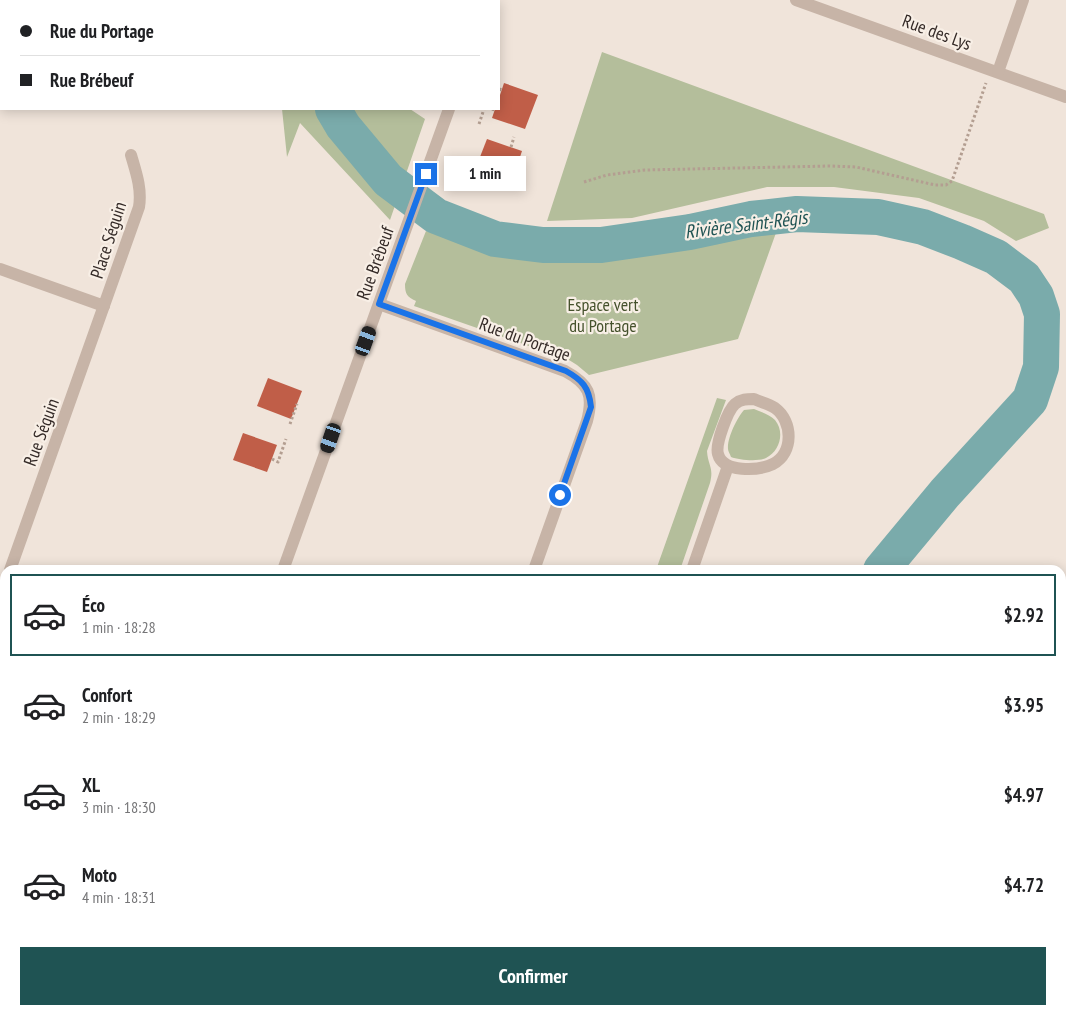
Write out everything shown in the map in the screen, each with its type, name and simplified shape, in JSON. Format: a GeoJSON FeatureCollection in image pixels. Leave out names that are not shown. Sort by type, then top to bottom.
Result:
{"type":"FeatureCollection","features":[{"type":"Feature","properties":{"kind":"street","name":"Rue des Lys"},"geometry":{"type":"LineString","coordinates":[[796,0],[1066,97]]}},
{"type":"Feature","properties":{"kind":"street"},"geometry":{"type":"LineString","coordinates":[[998,72],[1023,0]]}},
{"type":"Feature","properties":{"kind":"street","name":"Rue Brébeuf"},"geometry":{"type":"LineString","coordinates":[[286,565],[449,110]]}},
{"type":"Feature","properties":{"kind":"street","name":"Place Séguin"},"geometry":{"type":"LineString","coordinates":[[104,306],[139,207],[140,187],[131,155]]}},
{"type":"Feature","properties":{"kind":"street"},"geometry":{"type":"LineString","coordinates":[[0,268],[104,306]]}},
{"type":"Feature","properties":{"kind":"street","name":"Rue du Portage"},"geometry":{"type":"LineString","coordinates":[[379,304],[566,371],[576,377],[590,395],[591,407],[587,421],[536,565]]}},
{"type":"Feature","properties":{"kind":"street","name":"Rue Séguin"},"geometry":{"type":"LineString","coordinates":[[12,565],[104,306]]}},
{"type":"Feature","properties":{"kind":"street"},"geometry":{"type":"LineString","coordinates":[[754,399],[776,409],[784,417],[788,427],[787,448],[781,457],[774,463],[756,468],[742,469],[728,466],[722,462],[718,453],[718,443],[734,404],[743,400],[754,399]]}},
{"type":"Feature","properties":{"kind":"street"},"geometry":{"type":"LineString","coordinates":[[694,565],[728,466]]}},
{"type":"Feature","properties":{"kind":"path"},"geometry":{"type":"LineString","coordinates":[[584,182],[607,175],[645,170],[830,166],[856,167],[935,185],[946,185],[952,181],[987,80]]}},
{"type":"Feature","properties":{"kind":"path"},"geometry":{"type":"LineString","coordinates":[[479,124],[484,110]]}},
{"type":"Feature","properties":{"kind":"path"},"geometry":{"type":"LineString","coordinates":[[511,147],[514,137]]}},
{"type":"Feature","properties":{"kind":"path"},"geometry":{"type":"LineString","coordinates":[[290,424],[297,404]]}},
{"type":"Feature","properties":{"kind":"path"},"geometry":{"type":"LineString","coordinates":[[272,459],[278,462],[286,439]]}},
{"type":"Feature","properties":{"kind":"green space"},"geometry":{"type":"Polygon","coordinates":[[[602,52],[1044,214],[1049,228],[1016,241],[984,221],[919,198],[834,187],[767,187],[632,218],[547,221],[602,52]]]}},
{"type":"Feature","properties":{"kind":"green space"},"geometry":{"type":"Polygon","coordinates":[[[282,110],[412,110],[425,119],[390,220],[300,123],[287,157],[282,110]]]}},
{"type":"Feature","properties":{"kind":"green space","name":"Espace vert du Portage"},"geometry":{"type":"Polygon","coordinates":[[[777,230],[738,339],[589,375],[569,360],[414,306],[416,301],[407,295],[405,290],[405,284],[426,231],[499,255],[542,259],[580,259],[651,252],[690,246],[724,237],[777,230]]]}},
{"type":"Feature","properties":{"kind":"green space"},"geometry":{"type":"Polygon","coordinates":[[[717,398],[726,400],[707,451],[711,470],[710,483],[682,565],[658,565],[717,398]]]}},
{"type":"Feature","properties":{"kind":"green space"},"geometry":{"type":"Polygon","coordinates":[[[754,409],[765,413],[775,420],[780,430],[778,446],[771,455],[763,459],[749,460],[731,457],[728,444],[733,428],[744,410],[754,409]]]}},
{"type":"Feature","properties":{"kind":"building"},"geometry":{"type":"Polygon","coordinates":[[[504,83],[538,95],[525,129],[492,118],[495,110],[500,110],[500,95],[504,83]]]}},
{"type":"Feature","properties":{"kind":"building"},"geometry":{"type":"Polygon","coordinates":[[[487,139],[522,151],[514,175],[478,162],[487,139]]]}},
{"type":"Feature","properties":{"kind":"building"},"geometry":{"type":"Polygon","coordinates":[[[268,378],[302,391],[291,419],[257,406],[268,378]]]}},
{"type":"Feature","properties":{"kind":"building"},"geometry":{"type":"Polygon","coordinates":[[[243,433],[277,445],[267,472],[233,460],[243,433]]]}},
{"type":"Feature","properties":{"kind":"waterway","name":"Rivière Saint-Régis"},"geometry":{"type":"LineString","coordinates":[[334,110],[343,126],[388,180],[436,216],[495,239],[543,245],[601,245],[690,232],[751,219],[797,214],[878,217],[923,227],[962,242],[996,257],[1024,278],[1036,296],[1042,314],[1041,367],[1030,400],[945,493],[885,565]]}},
{"type":"Feature","properties":{"kind":"route"},"geometry":{"type":"LineString","coordinates":[[426,174],[379,304],[566,371],[576,377],[590,395],[591,407],[560,495]]}}]}
